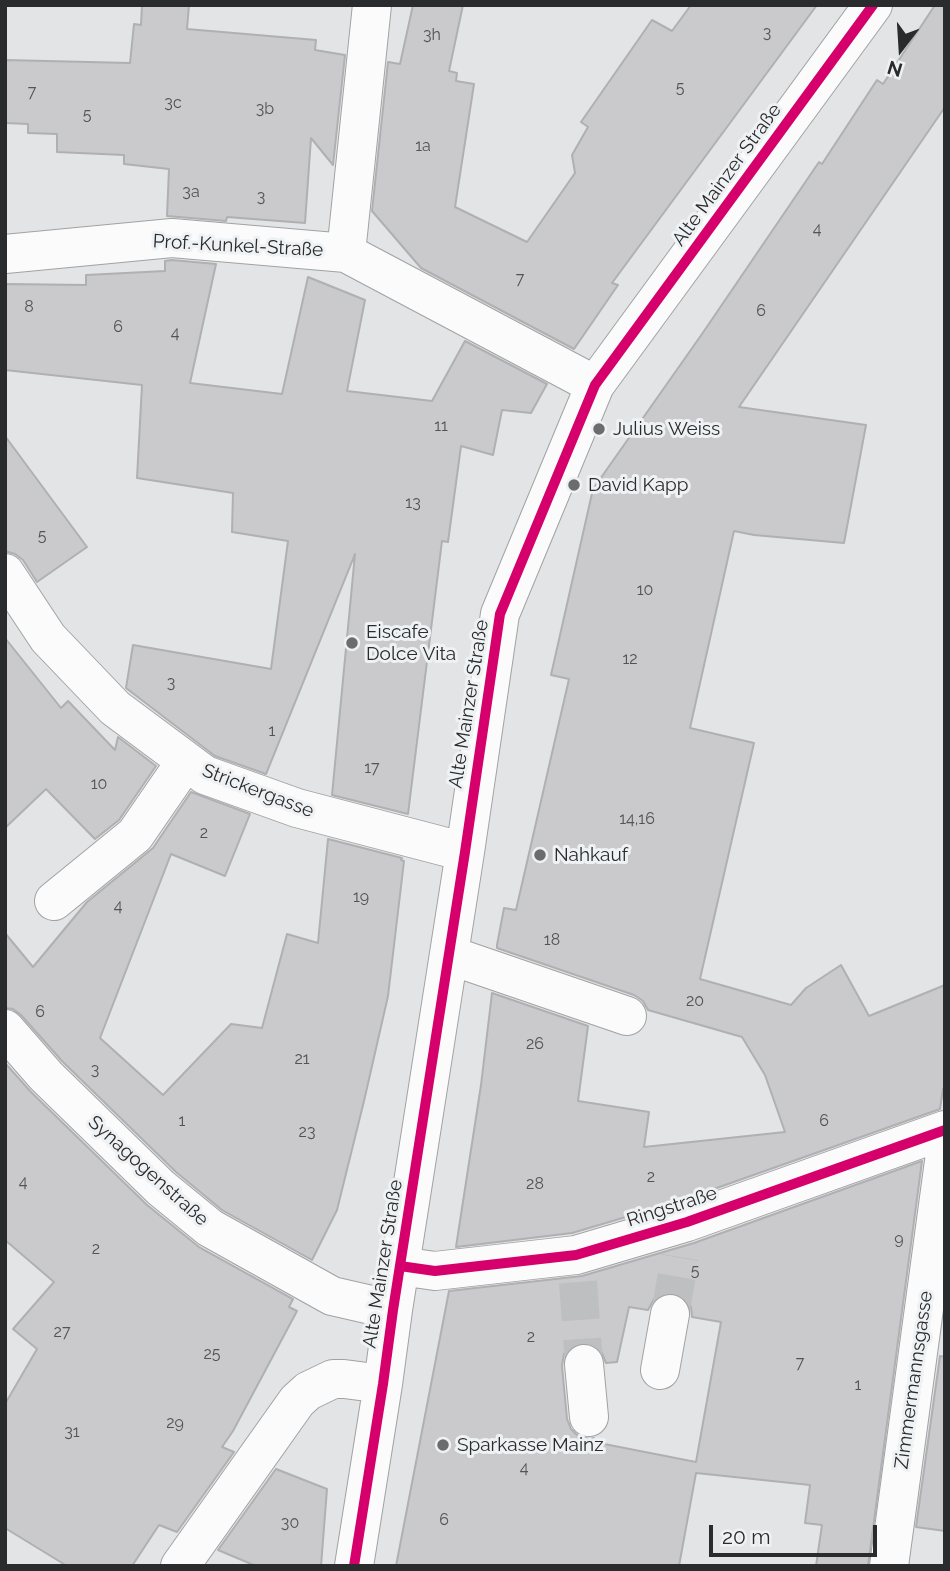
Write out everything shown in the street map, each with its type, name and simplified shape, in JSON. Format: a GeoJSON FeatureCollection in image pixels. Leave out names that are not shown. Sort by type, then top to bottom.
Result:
{"type":"FeatureCollection","features":[{"type":"Feature","properties":{"kind":"street","name":"Prof.-Kunkel-Straße"},"geometry":{"type":"LineString","coordinates":[[346,253],[372,5]]}},
{"type":"Feature","properties":{"kind":"street","name":"Alte Mainzer Straße"},"geometry":{"type":"LineString","coordinates":[[354,1566],[500,614],[595,385],[873,5]]}},
{"type":"Feature","properties":{"kind":"street","name":"Prof.-Kunkel-Straße"},"geometry":{"type":"LineString","coordinates":[[5,254],[172,239],[346,253],[595,385]]}},
{"type":"Feature","properties":{"kind":"street","name":"Strickergasse"},"geometry":{"type":"LineString","coordinates":[[5,573],[48,638],[115,708],[205,775],[297,808],[465,852]]}},
{"type":"Feature","properties":{"kind":"street"},"geometry":{"type":"LineString","coordinates":[[54,901],[135,835],[186,761]]}},
{"type":"Feature","properties":{"kind":"street"},"geometry":{"type":"LineString","coordinates":[[449,955],[627,1016]]}},
{"type":"Feature","properties":{"kind":"street","name":"Synagogenstraße"},"geometry":{"type":"LineString","coordinates":[[5,1029],[46,1076],[162,1188],[210,1228],[332,1296],[393,1310]]}},
{"type":"Feature","properties":{"kind":"street","name":"Ringstraße"},"geometry":{"type":"LineString","coordinates":[[400,1266],[435,1271],[577,1268],[683,1240],[945,1130]]}},
{"type":"Feature","properties":{"kind":"street","name":"Zimmermannsgasse"},"geometry":{"type":"LineString","coordinates":[[889,1566],[945,1154]]}},
{"type":"Feature","properties":{"kind":"street"},"geometry":{"type":"LineString","coordinates":[[660,1370],[670,1314]]}},
{"type":"Feature","properties":{"kind":"street"},"geometry":{"type":"LineString","coordinates":[[584,1364],[589,1417]]}},
{"type":"Feature","properties":{"kind":"street"},"geometry":{"type":"LineString","coordinates":[[180,1566],[297,1401],[308,1391],[333,1379],[383,1384]]}},
{"type":"Feature","properties":{"kind":"building"},"geometry":{"type":"Polygon","coordinates":[[[142,5],[189,5],[187,29],[316,40],[315,50],[345,55],[333,165],[311,138],[305,223],[167,216],[169,169],[124,164],[124,155],[57,152],[57,134],[28,133],[28,124],[5,123],[5,60],[130,63],[134,24],[141,25],[142,5]]]}},
{"type":"Feature","properties":{"kind":"building"},"geometry":{"type":"Polygon","coordinates":[[[413,5],[463,5],[449,71],[457,73],[456,81],[474,84],[455,207],[527,242],[575,173],[572,155],[588,127],[581,122],[652,20],[672,31],[691,5],[817,5],[612,283],[618,285],[574,349],[421,268],[372,211],[388,62],[400,64],[413,5]]]}},
{"type":"Feature","properties":{"kind":"building"},"geometry":{"type":"Polygon","coordinates":[[[935,5],[945,5],[945,107],[739,407],[866,425],[844,543],[734,531],[690,728],[754,743],[700,979],[791,1005],[806,988],[841,965],[869,1016],[945,985],[945,1088],[940,1109],[680,1201],[572,1233],[456,1247],[492,993],[588,1026],[578,1101],[649,1112],[644,1147],[785,1132],[765,1075],[742,1037],[648,1010],[643,1001],[634,995],[497,948],[497,945],[504,908],[516,910],[569,679],[551,675],[593,489],[819,162],[822,164],[877,80],[883,84],[935,5]]]}},
{"type":"Feature","properties":{"kind":"building"},"geometry":{"type":"Polygon","coordinates":[[[165,261],[216,264],[190,383],[282,394],[308,277],[365,300],[347,391],[432,401],[465,341],[547,384],[531,413],[502,410],[493,455],[461,446],[448,542],[442,541],[408,814],[332,795],[355,554],[266,774],[215,756],[126,688],[133,645],[271,669],[288,541],[232,532],[233,493],[137,478],[142,385],[5,370],[5,284],[86,285],[86,275],[165,271],[165,261]]]}},
{"type":"Feature","properties":{"kind":"building"},"geometry":{"type":"Polygon","coordinates":[[[5,436],[87,547],[37,582],[23,560],[5,551],[5,436]]]}},
{"type":"Feature","properties":{"kind":"building"},"geometry":{"type":"Polygon","coordinates":[[[5,638],[61,708],[68,701],[115,750],[118,737],[156,766],[119,820],[95,839],[46,789],[5,828],[5,638]]]}},
{"type":"Feature","properties":{"kind":"building"},"geometry":{"type":"Polygon","coordinates":[[[191,792],[250,814],[225,876],[171,854],[100,1038],[163,1095],[231,1024],[262,1028],[287,934],[318,943],[328,839],[402,858],[404,861],[388,996],[364,1101],[337,1210],[312,1260],[222,1210],[176,1172],[62,1061],[21,1015],[13,1009],[5,1008],[5,933],[33,967],[87,902],[153,848],[191,792]]]}},
{"type":"Feature","properties":{"kind":"building"},"geometry":{"type":"Polygon","coordinates":[[[5,1063],[31,1092],[147,1205],[199,1247],[293,1299],[289,1307],[297,1311],[222,1447],[234,1452],[177,1532],[159,1525],[132,1566],[67,1566],[5,1528],[5,1404],[37,1349],[13,1329],[54,1282],[5,1240],[5,1063]]]}},
{"type":"Feature","properties":{"kind":"building"},"geometry":{"type":"Polygon","coordinates":[[[922,1161],[868,1566],[816,1566],[822,1525],[805,1523],[810,1485],[696,1473],[679,1566],[396,1566],[449,1291],[582,1276],[694,1243],[922,1161]],[[673,1292],[654,1299],[648,1310],[629,1307],[617,1362],[606,1363],[601,1351],[594,1344],[583,1342],[572,1346],[564,1354],[562,1366],[567,1419],[571,1429],[579,1437],[594,1438],[594,1442],[696,1462],[721,1322],[692,1317],[691,1307],[685,1298],[673,1292]]]}},
{"type":"Feature","properties":{"kind":"building"},"geometry":{"type":"Polygon","coordinates":[[[940,1356],[945,1357],[945,1531],[916,1527],[940,1356]]]}},
{"type":"Feature","properties":{"kind":"building"},"geometry":{"type":"Polygon","coordinates":[[[276,1469],[327,1489],[321,1566],[256,1566],[218,1550],[276,1469]]]}},
{"type":"Feature","properties":{"kind":"tunnel"},"geometry":{"type":"LineString","coordinates":[[670,1314],[680,1257]]}},
{"type":"Feature","properties":{"kind":"tunnel"},"geometry":{"type":"LineString","coordinates":[[578,1282],[584,1364]]}},
{"type":"Feature","properties":{"kind":"cycle path"},"geometry":{"type":"LineString","coordinates":[[354,1566],[500,614],[595,385],[873,5]]}},
{"type":"Feature","properties":{"kind":"cycle path"},"geometry":{"type":"LineString","coordinates":[[400,1266],[435,1271],[576,1255],[687,1222],[945,1130]]}},
{"type":"Feature","properties":{"kind":"place","name":"Julius Weiss"},"geometry":{"type":"Point","coordinates":[599,429]}},
{"type":"Feature","properties":{"kind":"place","name":"David Kapp"},"geometry":{"type":"Point","coordinates":[574,485]}},
{"type":"Feature","properties":{"kind":"place","name":"Eiscafe Dolce Vita"},"geometry":{"type":"Point","coordinates":[352,643]}},
{"type":"Feature","properties":{"kind":"place","name":"Nahkauf"},"geometry":{"type":"Point","coordinates":[540,855]}},
{"type":"Feature","properties":{"kind":"place","name":"Sparkasse Mainz"},"geometry":{"type":"Point","coordinates":[443,1445]}}]}
